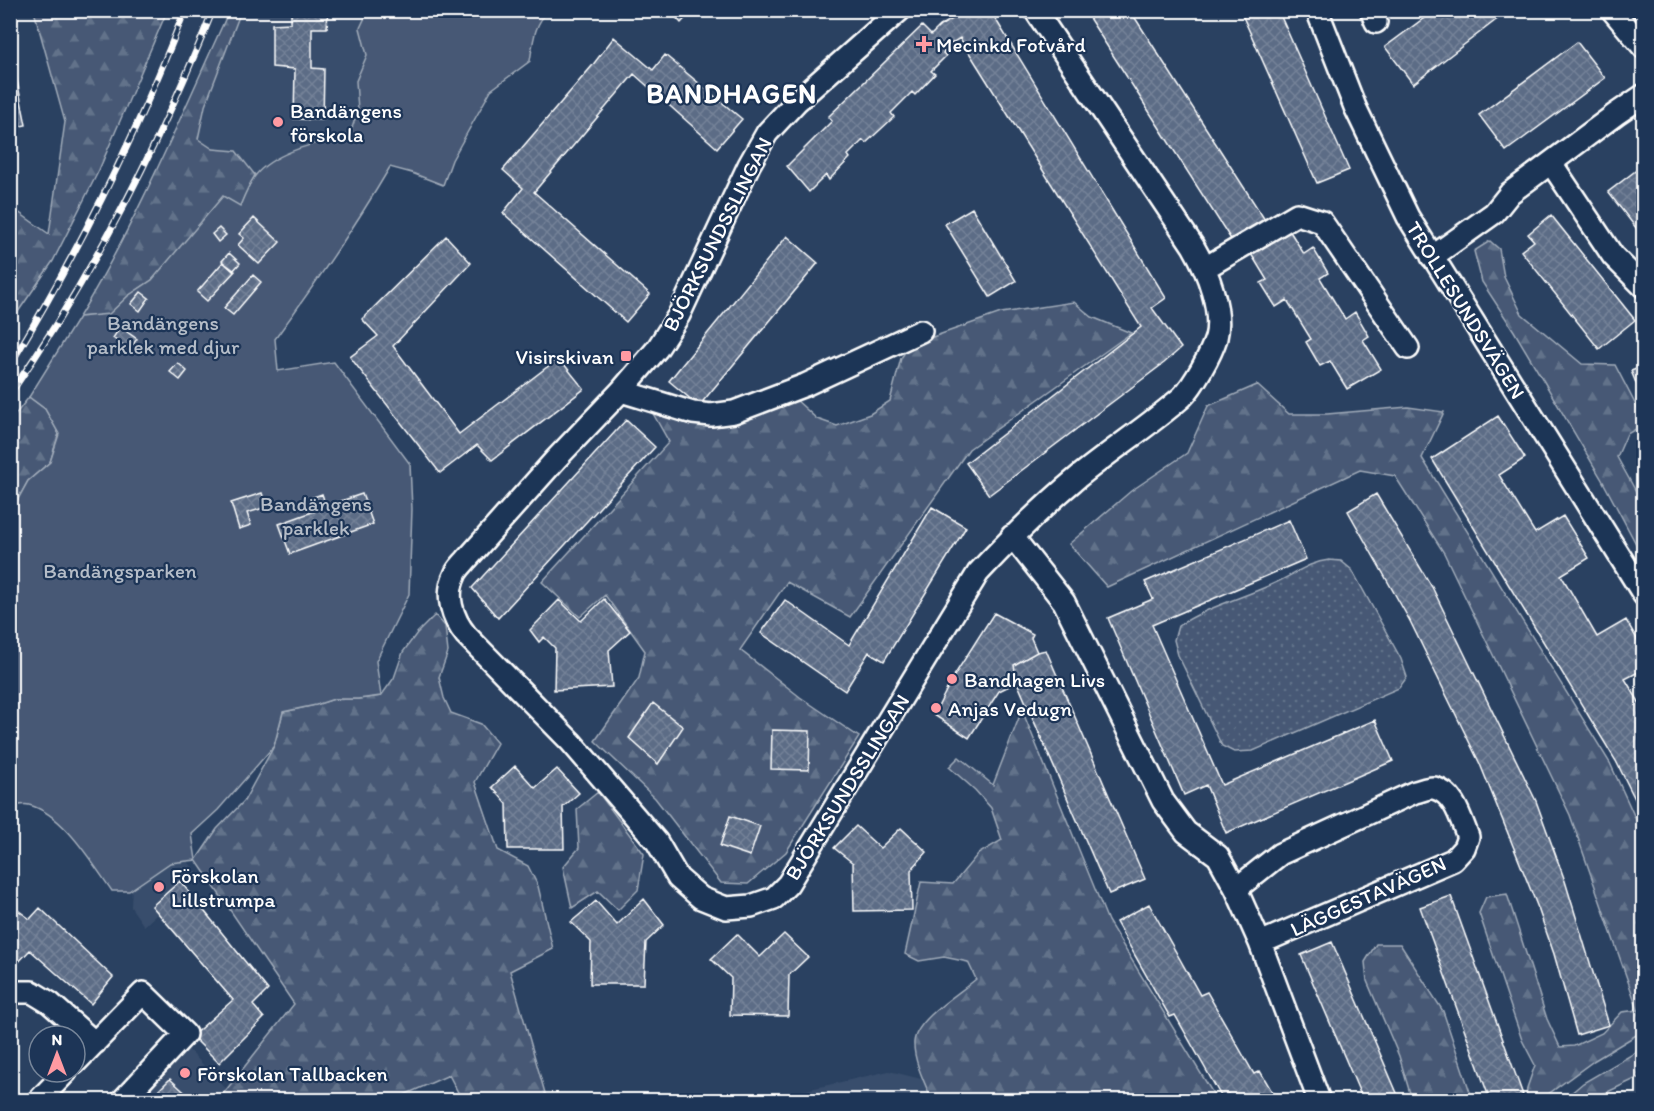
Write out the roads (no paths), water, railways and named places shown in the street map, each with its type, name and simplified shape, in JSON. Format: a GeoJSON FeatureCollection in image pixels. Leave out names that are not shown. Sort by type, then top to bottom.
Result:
{"type":"FeatureCollection","features":[{"type":"Feature","properties":{"kind":"street","name":"BJÖRKSUNDSSLINGAN"},"geometry":{"type":"LineString","coordinates":[[900,10],[796,102],[768,133],[749,165],[679,315],[657,349],[467,559],[455,574],[451,591],[451,608],[456,622],[466,635],[571,742],[620,797],[657,842],[678,878],[701,898],[726,908],[751,906],[774,898],[788,884],[978,573],[1012,536],[1075,479],[1183,395],[1200,371],[1215,339],[1218,327],[1213,290],[1205,267],[1035,10]]}},
{"type":"Feature","properties":{"kind":"street","name":"TROLLESUNDSVÄGEN"},"geometry":{"type":"LineString","coordinates":[[1317,10],[1347,87],[1408,217],[1644,595]]}},
{"type":"Feature","properties":{"kind":"street"},"geometry":{"type":"LineString","coordinates":[[1612,10],[1644,48]]}},
{"type":"Feature","properties":{"kind":"street"},"geometry":{"type":"LineString","coordinates":[[1432,257],[1494,213],[1510,193],[1644,95]]}},
{"type":"Feature","properties":{"kind":"street"},"geometry":{"type":"LineString","coordinates":[[1551,163],[1613,256],[1644,287]]}},
{"type":"Feature","properties":{"kind":"street"},"geometry":{"type":"LineString","coordinates":[[1205,267],[1297,214],[1322,222],[1408,348]]}},
{"type":"Feature","properties":{"kind":"street"},"geometry":{"type":"LineString","coordinates":[[621,391],[693,413],[711,415],[734,412],[805,385],[921,331]]}},
{"type":"Feature","properties":{"kind":"street"},"geometry":{"type":"LineString","coordinates":[[1012,536],[1064,602],[1163,801],[1186,832],[1218,856],[1236,889],[1260,944],[1319,1101]]}},
{"type":"Feature","properties":{"kind":"street","name":"LÄGGESTAVÄGEN"},"geometry":{"type":"LineString","coordinates":[[1236,889],[1280,854],[1415,792],[1432,787],[1444,792],[1454,804],[1468,837],[1464,848],[1453,860],[1260,944]]}},
{"type":"Feature","properties":{"kind":"street"},"geometry":{"type":"LineString","coordinates":[[10,996],[14,992],[32,992],[50,1003],[95,1043]]}},
{"type":"Feature","properties":{"kind":"street"},"geometry":{"type":"LineString","coordinates":[[87,1051],[143,993],[184,1034],[123,1101]]}},
{"type":"Feature","properties":{"kind":"street"},"geometry":{"type":"LineString","coordinates":[[39,1101],[55,1084]]}},
{"type":"Feature","properties":{"kind":"railway"},"geometry":{"type":"LineString","coordinates":[[10,365],[60,279],[127,147],[185,10]]}},
{"type":"Feature","properties":{"kind":"railway"},"geometry":{"type":"LineString","coordinates":[[10,394],[69,303],[122,208],[170,110],[213,10]]}},
{"type":"Feature","properties":{"kind":"place","name":"Mecinkd Fotvård"},"geometry":{"type":"Point","coordinates":[924,44]}},
{"type":"Feature","properties":{"kind":"place","name":"Bandängens förskola"},"geometry":{"type":"Point","coordinates":[278,122]}},
{"type":"Feature","properties":{"kind":"place","name":"Visirskivan"},"geometry":{"type":"Point","coordinates":[626,356]}},
{"type":"Feature","properties":{"kind":"place","name":"Bandhagen Livs"},"geometry":{"type":"Point","coordinates":[952,679]}},
{"type":"Feature","properties":{"kind":"place","name":"Anjas Vedugn"},"geometry":{"type":"Point","coordinates":[936,708]}},
{"type":"Feature","properties":{"kind":"place","name":"Förskolan Lillstrumpa"},"geometry":{"type":"Point","coordinates":[159,887]}},
{"type":"Feature","properties":{"kind":"place","name":"Förskolan Tallbacken"},"geometry":{"type":"Point","coordinates":[185,1073]}},
{"type":"Feature","properties":{"kind":"district","name":"BANDHAGEN"},"geometry":{"type":"Point","coordinates":[732,93]}},
{"type":"Feature","properties":{"kind":"park label","name":"Bandängens parklek med djur"},"geometry":{"type":"Point","coordinates":[163,334]}},
{"type":"Feature","properties":{"kind":"park label","name":"Bandängens parklek"},"geometry":{"type":"Point","coordinates":[316,515]}},
{"type":"Feature","properties":{"kind":"park label","name":"Bandängsparken"},"geometry":{"type":"Point","coordinates":[120,570]}}]}
